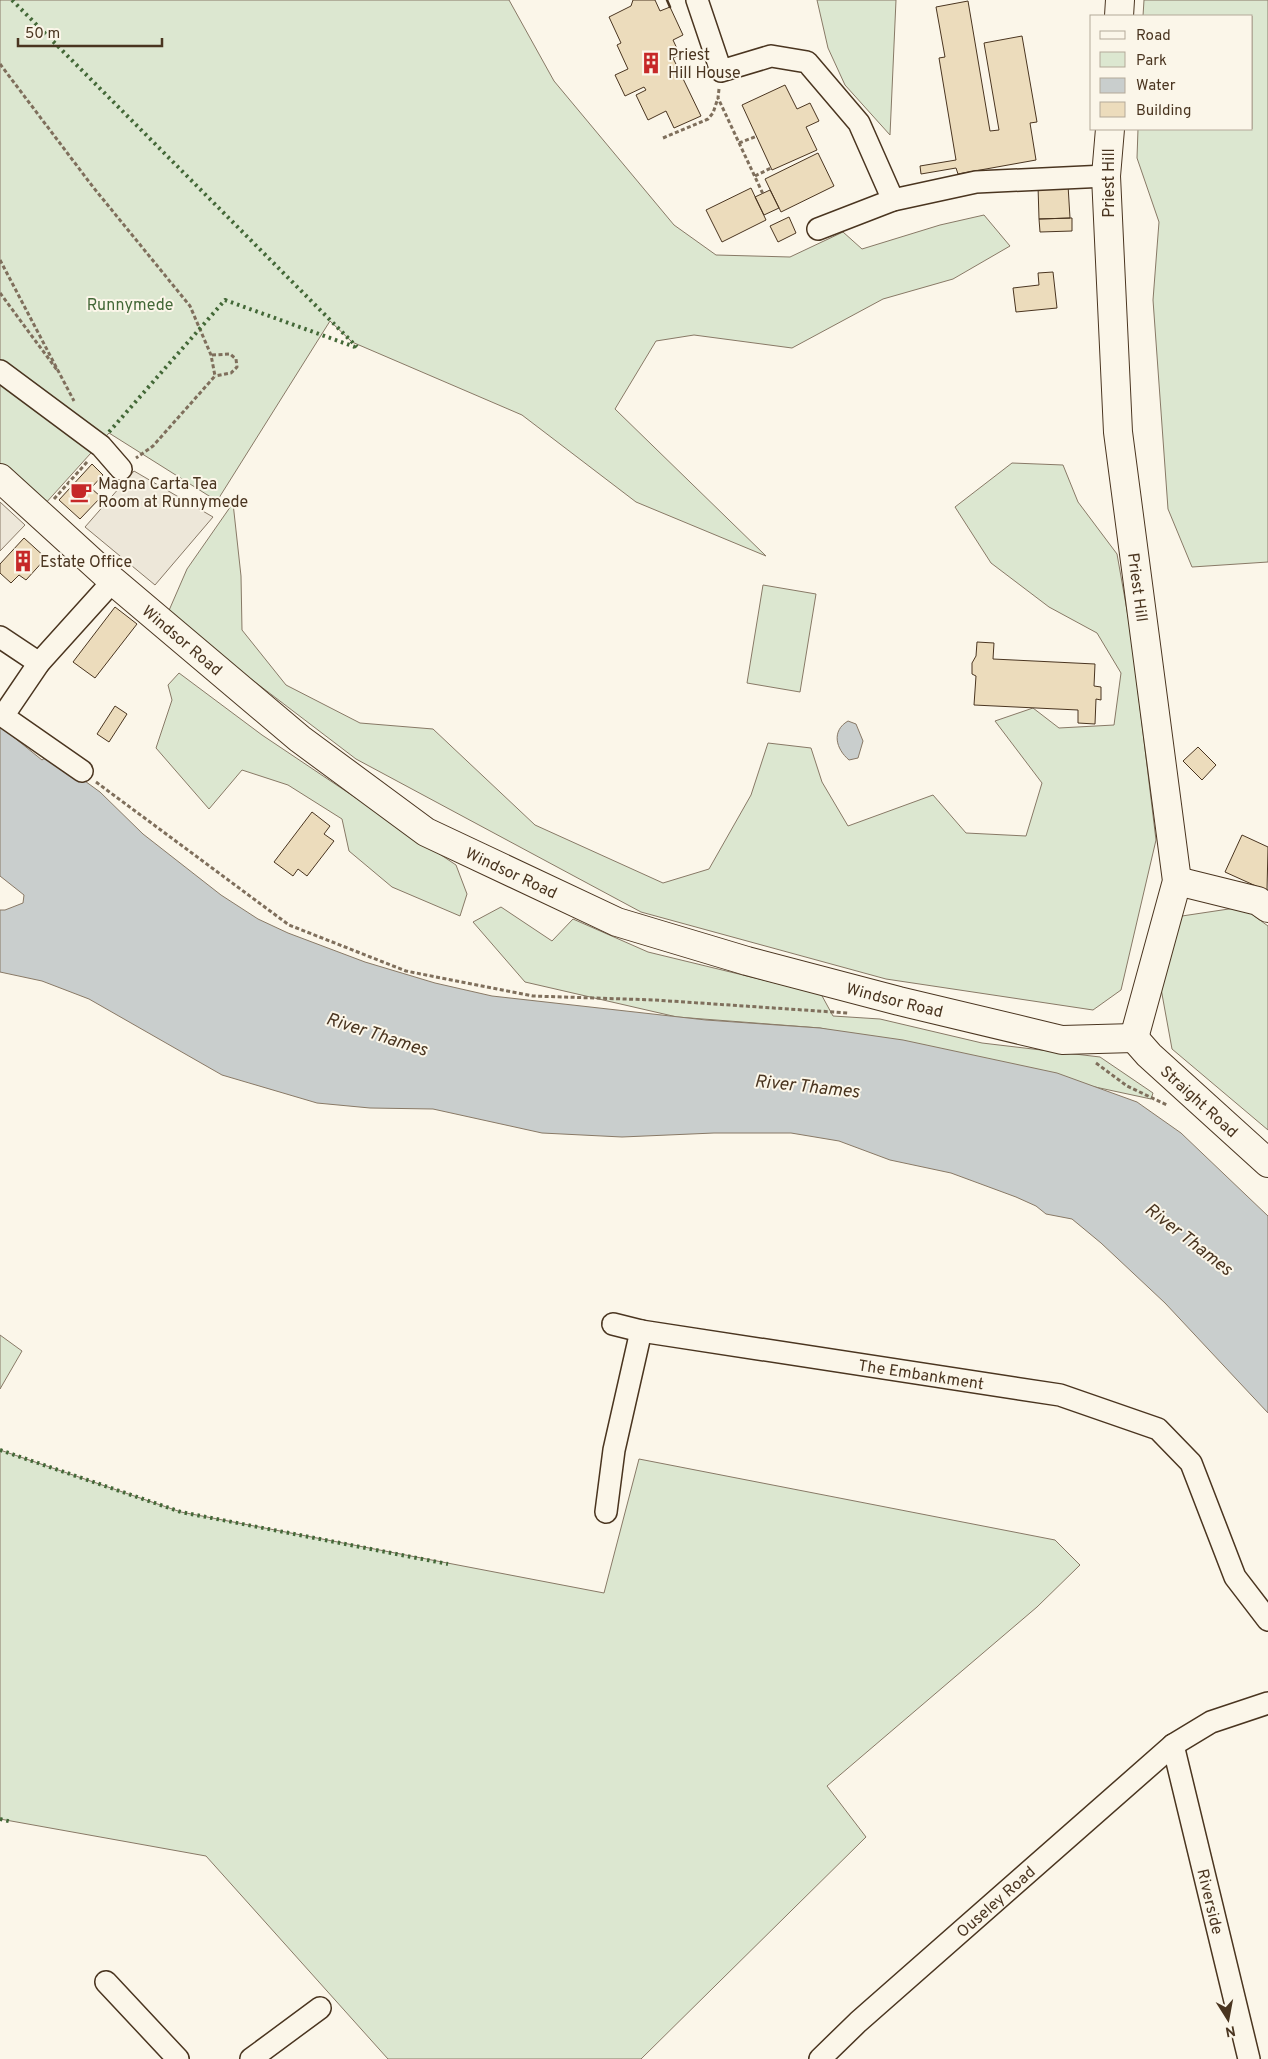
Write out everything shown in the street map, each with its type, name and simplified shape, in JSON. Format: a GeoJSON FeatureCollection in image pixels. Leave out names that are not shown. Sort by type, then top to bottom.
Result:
{"type":"FeatureCollection","features":[{"type":"Feature","properties":{"kind":"main road"},"geometry":{"type":"LineString","coordinates":[[1119,15],[1120,0]]}},
{"type":"Feature","properties":{"kind":"main road","name":"Priest Hill"},"geometry":{"type":"LineString","coordinates":[[1110,130],[1106,176],[1118,432],[1177,881],[1134,1038]]}},
{"type":"Feature","properties":{"kind":"main road","name":"Windsor Road"},"geometry":{"type":"LineString","coordinates":[[0,478],[113,581],[300,738],[426,832],[617,922],[747,961],[880,996],[1062,1040],[1134,1038]]}},
{"type":"Feature","properties":{"kind":"main road"},"geometry":{"type":"LineString","coordinates":[[1177,881],[1258,901],[1268,908]]}},
{"type":"Feature","properties":{"kind":"main road","name":"Straight Road"},"geometry":{"type":"LineString","coordinates":[[1134,1038],[1149,1056],[1268,1163]]}},
{"type":"Feature","properties":{"kind":"street"},"geometry":{"type":"LineString","coordinates":[[697,0],[722,71],[771,56],[807,62],[859,123],[893,200]]}},
{"type":"Feature","properties":{"kind":"street"},"geometry":{"type":"LineString","coordinates":[[818,229],[893,200],[976,182],[1106,176]]}},
{"type":"Feature","properties":{"kind":"street"},"geometry":{"type":"LineString","coordinates":[[0,371],[101,446],[121,469]]}},
{"type":"Feature","properties":{"kind":"street"},"geometry":{"type":"LineString","coordinates":[[82,772],[3,716],[39,663],[113,581]]}},
{"type":"Feature","properties":{"kind":"street"},"geometry":{"type":"LineString","coordinates":[[0,637],[39,663]]}},
{"type":"Feature","properties":{"kind":"street","name":"The Embankment"},"geometry":{"type":"LineString","coordinates":[[613,1324],[641,1331],[1060,1395],[1158,1429],[1191,1464],[1235,1577],[1268,1620]]}},
{"type":"Feature","properties":{"kind":"street"},"geometry":{"type":"LineString","coordinates":[[606,1512],[614,1450],[641,1331]]}},
{"type":"Feature","properties":{"kind":"street"},"geometry":{"type":"LineString","coordinates":[[1173,1745],[1211,1722],[1268,1703]]}},
{"type":"Feature","properties":{"kind":"street","name":"Ouseley Road"},"geometry":{"type":"LineString","coordinates":[[820,2059],[858,2022],[1173,1745]]}},
{"type":"Feature","properties":{"kind":"street","name":"Riverside"},"geometry":{"type":"LineString","coordinates":[[1173,1745],[1249,2059]]}},
{"type":"Feature","properties":{"kind":"street"},"geometry":{"type":"LineString","coordinates":[[106,1982],[178,2059]]}},
{"type":"Feature","properties":{"kind":"street"},"geometry":{"type":"LineString","coordinates":[[251,2059],[320,2008]]}},
{"type":"Feature","properties":{"kind":"path"},"geometry":{"type":"LineString","coordinates":[[0,64],[93,187],[190,306],[211,355],[215,376]]}},
{"type":"Feature","properties":{"kind":"path"},"geometry":{"type":"LineString","coordinates":[[663,138],[708,119],[713,113],[718,98],[722,71]]}},
{"type":"Feature","properties":{"kind":"path"},"geometry":{"type":"LineString","coordinates":[[718,98],[762,194]]}},
{"type":"Feature","properties":{"kind":"path"},"geometry":{"type":"LineString","coordinates":[[739,143],[757,136]]}},
{"type":"Feature","properties":{"kind":"path"},"geometry":{"type":"LineString","coordinates":[[754,176],[771,168]]}},
{"type":"Feature","properties":{"kind":"path"},"geometry":{"type":"LineString","coordinates":[[0,260],[76,405]]}},
{"type":"Feature","properties":{"kind":"path"},"geometry":{"type":"LineString","coordinates":[[0,293],[64,379]]}},
{"type":"Feature","properties":{"kind":"path"},"geometry":{"type":"LineString","coordinates":[[121,469],[153,446],[215,376],[232,373],[237,367],[236,359],[230,354],[211,355]]}},
{"type":"Feature","properties":{"kind":"path"},"geometry":{"type":"LineString","coordinates":[[40,514],[101,446]]}},
{"type":"Feature","properties":{"kind":"path"},"geometry":{"type":"LineString","coordinates":[[82,772],[289,925],[406,971],[533,996],[655,1000],[857,1014]]}},
{"type":"Feature","properties":{"kind":"path"},"geometry":{"type":"LineString","coordinates":[[1093,1061],[1127,1086],[1174,1108]]}},
{"type":"Feature","properties":{"kind":"green space","name":"Runnymede"},"geometry":{"type":"Polygon","coordinates":[[[0,0],[509,0],[554,81],[674,225],[716,255],[790,257],[843,232],[862,249],[940,225],[984,215],[1010,246],[953,279],[883,299],[792,348],[694,335],[656,341],[615,409],[766,556],[636,502],[522,415],[352,342],[330,321],[217,501],[109,433],[44,505],[0,465],[0,0]]]}},
{"type":"Feature","properties":{"kind":"green space"},"geometry":{"type":"Polygon","coordinates":[[[817,0],[896,0],[890,135],[845,85],[828,48],[817,0]]]}},
{"type":"Feature","properties":{"kind":"green space"},"geometry":{"type":"Polygon","coordinates":[[[1144,0],[1268,0],[1268,562],[1192,567],[1168,509],[1153,300],[1159,222],[1137,158],[1138,130],[1253,130],[1253,15],[1143,15],[1144,0]]]}},
{"type":"Feature","properties":{"kind":"green space"},"geometry":{"type":"Polygon","coordinates":[[[1012,463],[1063,465],[1078,502],[1117,554],[1131,633],[1156,840],[1121,990],[1093,1010],[886,979],[641,912],[356,759],[167,615],[187,569],[233,503],[241,576],[242,630],[286,685],[360,723],[433,729],[535,825],[663,883],[709,869],[751,795],[768,743],[811,748],[822,782],[848,826],[933,795],[966,833],[1026,836],[1042,783],[995,721],[1033,708],[1059,728],[1114,725],[1121,673],[1097,633],[1049,607],[991,563],[955,507],[1012,463]]]}},
{"type":"Feature","properties":{"kind":"green space"},"geometry":{"type":"Polygon","coordinates":[[[763,585],[816,594],[800,692],[747,683],[763,585]]]}},
{"type":"Feature","properties":{"kind":"green space"},"geometry":{"type":"Polygon","coordinates":[[[179,673],[262,735],[456,865],[467,894],[460,916],[392,887],[349,851],[342,819],[288,785],[242,770],[209,809],[156,748],[172,700],[168,685],[179,673]]]}},
{"type":"Feature","properties":{"kind":"green space"},"geometry":{"type":"Polygon","coordinates":[[[501,907],[552,941],[573,919],[648,952],[821,994],[833,1016],[880,1019],[982,1043],[1100,1057],[1153,1093],[1151,1099],[820,1028],[677,1017],[525,982],[473,922],[501,907]]]}},
{"type":"Feature","properties":{"kind":"green space"},"geometry":{"type":"Polygon","coordinates":[[[1242,907],[1268,926],[1268,1130],[1172,1049],[1160,983],[1182,916],[1242,907]]]}},
{"type":"Feature","properties":{"kind":"green space"},"geometry":{"type":"Polygon","coordinates":[[[0,1335],[22,1351],[0,1389],[0,1335]]]}},
{"type":"Feature","properties":{"kind":"green space"},"geometry":{"type":"Polygon","coordinates":[[[0,1450],[181,1512],[604,1593],[639,1459],[1055,1540],[1080,1565],[1037,1607],[827,1786],[866,1837],[641,2059],[388,2059],[206,1856],[0,1819],[0,1450]]]}},
{"type":"Feature","properties":{"kind":"shaded area"},"geometry":{"type":"Polygon","coordinates":[[[134,471],[213,517],[155,585],[85,527],[134,471]]]}},
{"type":"Feature","properties":{"kind":"shaded area"},"geometry":{"type":"Polygon","coordinates":[[[0,502],[25,525],[0,551],[0,502]]]}},
{"type":"Feature","properties":{"kind":"water"},"geometry":{"type":"Polygon","coordinates":[[[848,721],[856,724],[863,741],[858,758],[849,760],[841,751],[837,740],[839,730],[848,721]]]}},
{"type":"Feature","properties":{"kind":"water","name":"River Thames"},"geometry":{"type":"Polygon","coordinates":[[[0,726],[42,760],[49,755],[100,792],[143,834],[221,895],[258,919],[288,933],[365,962],[435,983],[492,996],[706,1020],[820,1028],[903,1040],[1057,1073],[1137,1102],[1181,1133],[1268,1216],[1268,1413],[1165,1303],[1101,1243],[1072,1219],[1046,1214],[1036,1206],[1016,1197],[951,1173],[890,1160],[839,1141],[791,1133],[714,1133],[622,1137],[542,1133],[433,1109],[370,1108],[317,1103],[222,1075],[89,999],[42,981],[0,972],[0,910],[23,903],[24,895],[0,876],[0,726]]]}},
{"type":"Feature","properties":{"kind":"building","name":"Priest Hill House"},"geometry":{"type":"Polygon","coordinates":[[[633,0],[655,0],[660,11],[670,7],[683,35],[673,40],[680,55],[673,58],[701,116],[674,128],[666,111],[648,120],[636,95],[646,90],[644,87],[625,96],[615,75],[628,69],[617,45],[621,43],[609,17],[631,6],[633,0]]]}},
{"type":"Feature","properties":{"kind":"building"},"geometry":{"type":"Polygon","coordinates":[[[968,1],[990,131],[999,130],[984,43],[1022,36],[1037,122],[1030,123],[1036,160],[958,174],[956,168],[921,174],[920,166],[956,160],[939,58],[945,57],[936,7],[968,1]]]}},
{"type":"Feature","properties":{"kind":"building"},"geometry":{"type":"Polygon","coordinates":[[[785,85],[797,109],[810,103],[819,121],[806,127],[817,150],[772,170],[742,105],[785,85]]]}},
{"type":"Feature","properties":{"kind":"building"},"geometry":{"type":"Polygon","coordinates":[[[818,153],[834,186],[781,212],[765,179],[818,153]]]}},
{"type":"Feature","properties":{"kind":"building"},"geometry":{"type":"Polygon","coordinates":[[[1068,185],[1070,218],[1039,219],[1038,186],[1068,185]]]}},
{"type":"Feature","properties":{"kind":"building"},"geometry":{"type":"Polygon","coordinates":[[[751,188],[766,220],[722,242],[706,210],[751,188]]]}},
{"type":"Feature","properties":{"kind":"building"},"geometry":{"type":"Polygon","coordinates":[[[770,190],[779,208],[764,215],[755,197],[770,190]]]}},
{"type":"Feature","properties":{"kind":"building"},"geometry":{"type":"Polygon","coordinates":[[[789,217],[796,233],[778,242],[770,226],[789,217]]]}},
{"type":"Feature","properties":{"kind":"building"},"geometry":{"type":"Polygon","coordinates":[[[1072,218],[1072,231],[1040,232],[1039,219],[1072,218]]]}},
{"type":"Feature","properties":{"kind":"building"},"geometry":{"type":"Polygon","coordinates":[[[1053,272],[1057,308],[1016,312],[1013,288],[1039,285],[1038,273],[1053,272]]]}},
{"type":"Feature","properties":{"kind":"building","name":"Magna Carta Tea Room at Runnymede"},"geometry":{"type":"Polygon","coordinates":[[[92,464],[103,475],[91,488],[101,497],[80,519],[59,500],[92,464]]]}},
{"type":"Feature","properties":{"kind":"building","name":"Estate Office"},"geometry":{"type":"Polygon","coordinates":[[[24,538],[46,558],[26,580],[19,575],[11,583],[0,573],[0,564],[24,538]]]}},
{"type":"Feature","properties":{"kind":"building"},"geometry":{"type":"Polygon","coordinates":[[[115,607],[137,624],[95,678],[73,662],[115,607]]]}},
{"type":"Feature","properties":{"kind":"building"},"geometry":{"type":"Polygon","coordinates":[[[977,642],[994,643],[993,659],[1095,664],[1094,686],[1101,687],[1101,700],[1096,699],[1095,724],[1078,723],[1078,710],[974,705],[976,676],[972,674],[972,663],[976,656],[977,642]]]}},
{"type":"Feature","properties":{"kind":"building"},"geometry":{"type":"Polygon","coordinates":[[[115,706],[127,714],[109,742],[97,734],[115,706]]]}},
{"type":"Feature","properties":{"kind":"building"},"geometry":{"type":"Polygon","coordinates":[[[1198,747],[1216,765],[1202,780],[1183,761],[1198,747]]]}},
{"type":"Feature","properties":{"kind":"building"},"geometry":{"type":"Polygon","coordinates":[[[312,812],[330,826],[324,834],[334,841],[307,876],[298,869],[293,876],[274,862],[312,812]]]}},
{"type":"Feature","properties":{"kind":"building"},"geometry":{"type":"Polygon","coordinates":[[[1242,835],[1268,847],[1267,891],[1225,872],[1242,835]]]}},
{"type":"Feature","properties":{"kind":"hedge"},"geometry":{"type":"LineString","coordinates":[[12,0],[357,347]]}},
{"type":"Feature","properties":{"kind":"hedge"},"geometry":{"type":"LineString","coordinates":[[109,432],[225,300],[355,347]]}},
{"type":"Feature","properties":{"kind":"hedge"},"geometry":{"type":"LineString","coordinates":[[0,1450],[181,1512],[448,1564]]}},
{"type":"Feature","properties":{"kind":"hedge"},"geometry":{"type":"LineString","coordinates":[[0,1819],[12,1822]]}},
{"type":"Feature","properties":{"kind":"wall"},"geometry":{"type":"LineString","coordinates":[[667,0],[670,7]]}},
{"type":"Feature","properties":{"kind":"place","name":"Priest Hill House"},"geometry":{"type":"Point","coordinates":[651,63]}},
{"type":"Feature","properties":{"kind":"place","name":"Magna Carta Tea Room at Runnymede"},"geometry":{"type":"Point","coordinates":[81,492]}},
{"type":"Feature","properties":{"kind":"place","name":"Estate Office"},"geometry":{"type":"Point","coordinates":[23,561]}}]}
